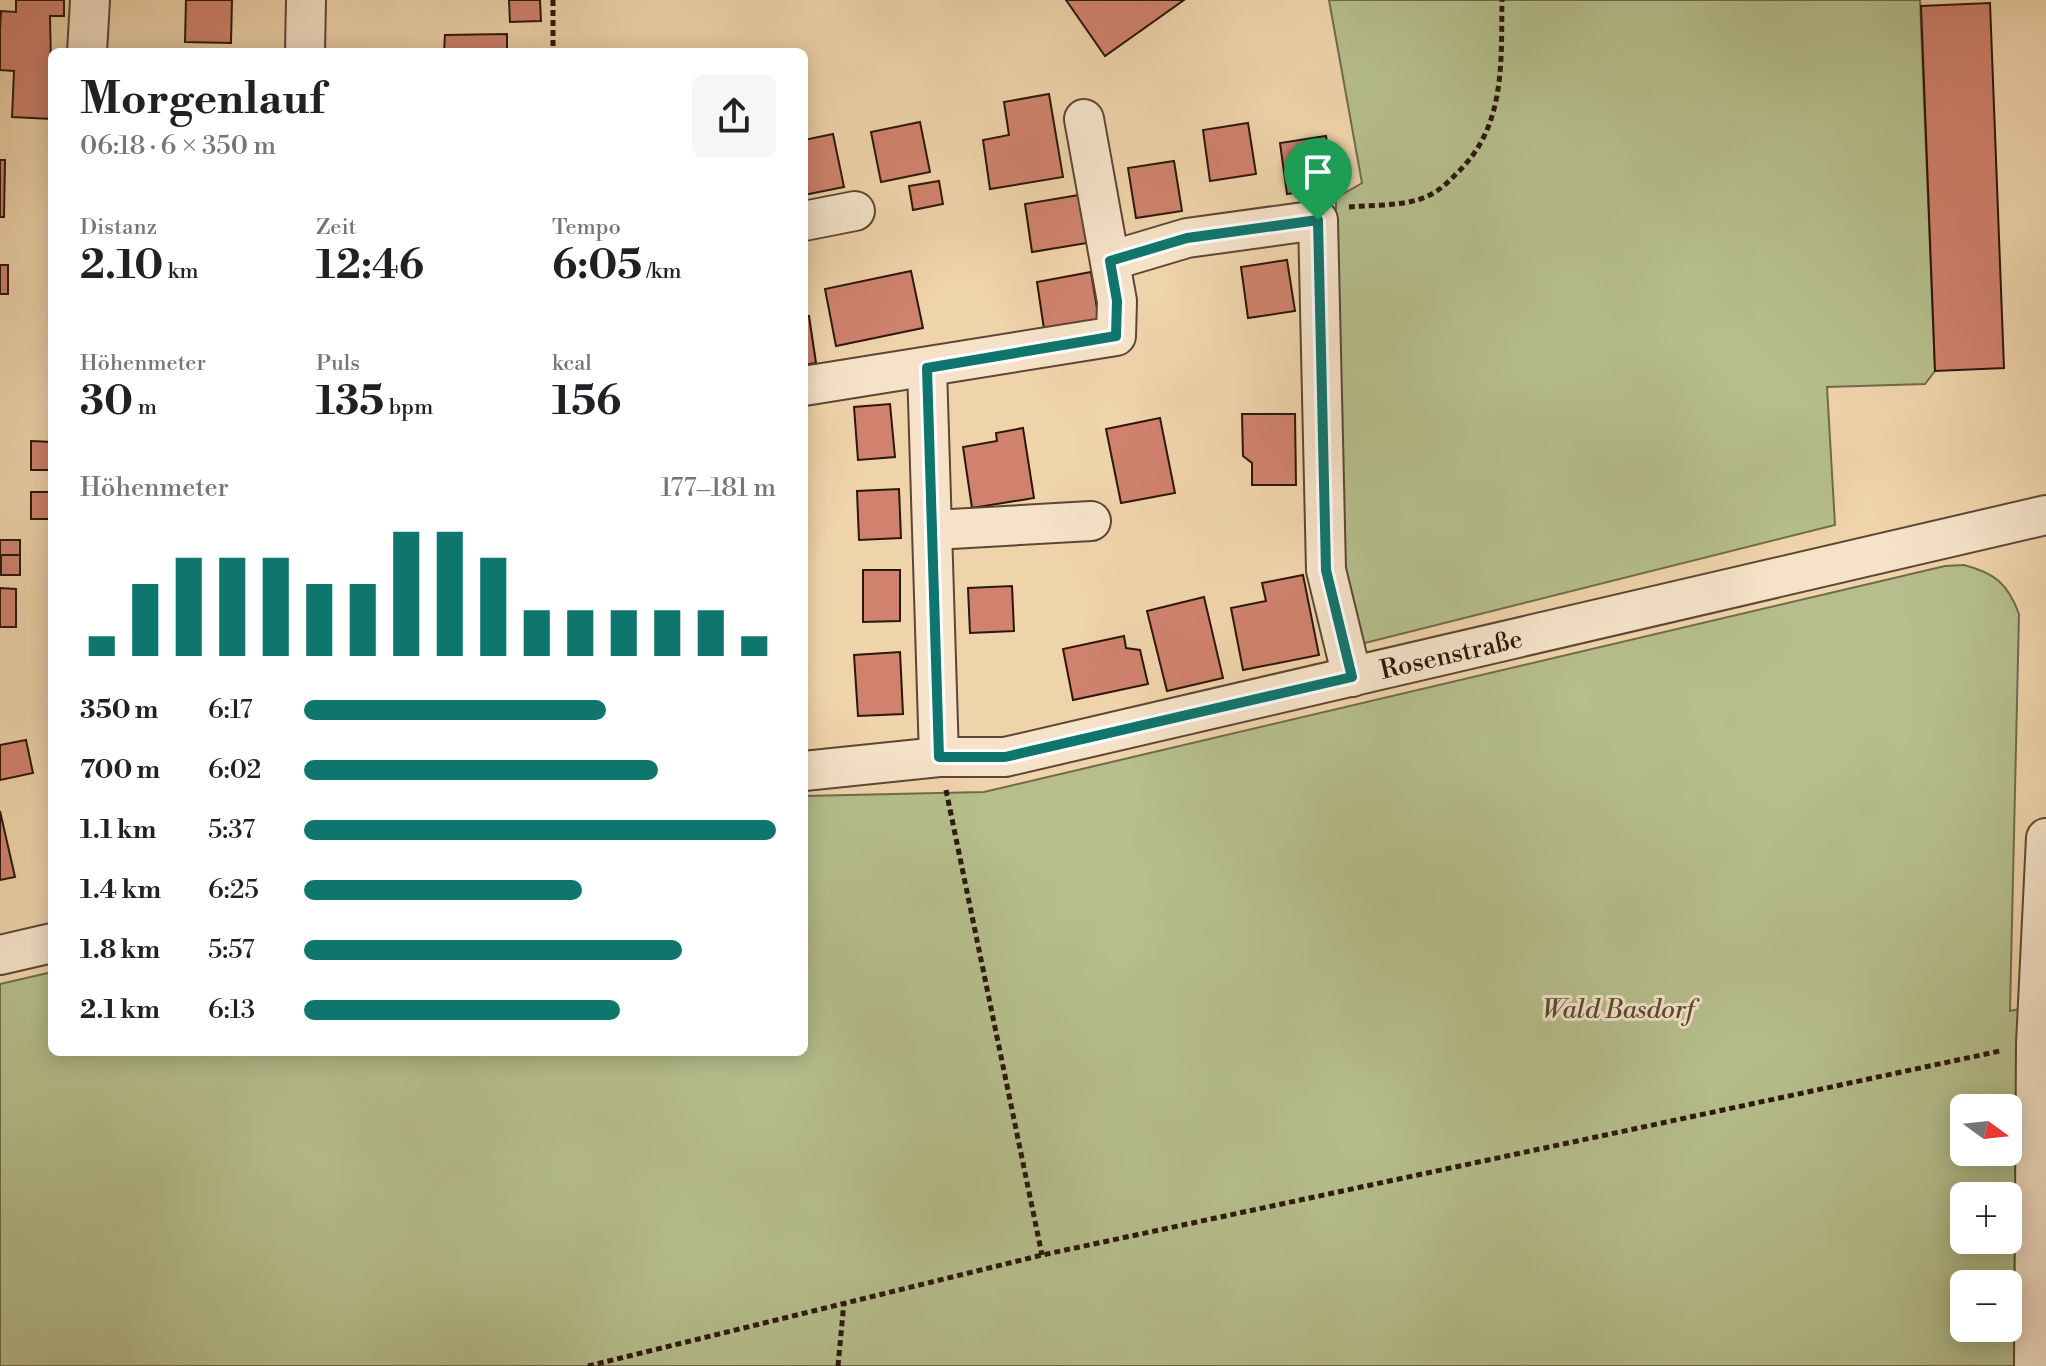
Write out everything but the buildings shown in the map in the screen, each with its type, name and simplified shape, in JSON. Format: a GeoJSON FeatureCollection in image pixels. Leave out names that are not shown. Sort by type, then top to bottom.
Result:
{"type":"FeatureCollection","features":[{"type":"Feature","properties":{"kind":"street"},"geometry":{"type":"LineString","coordinates":[[87,48],[90,0]]}},
{"type":"Feature","properties":{"kind":"street"},"geometry":{"type":"LineString","coordinates":[[305,48],[306,0]]}},
{"type":"Feature","properties":{"kind":"street"},"geometry":{"type":"LineString","coordinates":[[808,385],[1116,336],[1117,301],[1084,119]]}},
{"type":"Feature","properties":{"kind":"street"},"geometry":{"type":"LineString","coordinates":[[808,220],[855,211]]}},
{"type":"Feature","properties":{"kind":"street"},"geometry":{"type":"LineString","coordinates":[[1110,261],[1187,238],[1318,220],[1326,570],[1352,677]]}},
{"type":"Feature","properties":{"kind":"street"},"geometry":{"type":"LineString","coordinates":[[927,368],[939,757]]}},
{"type":"Feature","properties":{"kind":"street","name":"Rosenstraße"},"geometry":{"type":"LineString","coordinates":[[808,771],[939,757],[1005,757],[2046,515]]}},
{"type":"Feature","properties":{"kind":"street"},"geometry":{"type":"LineString","coordinates":[[934,530],[1091,521]]}},
{"type":"Feature","properties":{"kind":"street"},"geometry":{"type":"LineString","coordinates":[[2034,1366],[2036,1044],[2046,838]]}},
{"type":"Feature","properties":{"kind":"street"},"geometry":{"type":"LineString","coordinates":[[0,955],[48,944]]}},
{"type":"Feature","properties":{"kind":"path"},"geometry":{"type":"LineString","coordinates":[[553,0],[553,48]]}},
{"type":"Feature","properties":{"kind":"path"},"geometry":{"type":"LineString","coordinates":[[1318,220],[1332,209],[1418,200],[1441,189],[1472,159],[1491,123],[1500,90],[1502,0]]}},
{"type":"Feature","properties":{"kind":"path"},"geometry":{"type":"LineString","coordinates":[[939,757],[1042,1255]]}},
{"type":"Feature","properties":{"kind":"path"},"geometry":{"type":"LineString","coordinates":[[588,1366],[1042,1255],[2036,1044]]}},
{"type":"Feature","properties":{"kind":"path"},"geometry":{"type":"LineString","coordinates":[[838,1366],[844,1302]]}},
{"type":"Feature","properties":{"kind":"green space"},"geometry":{"type":"Polygon","coordinates":[[[1329,0],[1920,0],[1935,371],[1925,384],[1827,387],[1835,525],[1357,645],[1332,517],[1336,198],[1362,183],[1329,0]]]}},
{"type":"Feature","properties":{"kind":"green space","name":"Wald Basdorf"},"geometry":{"type":"Polygon","coordinates":[[[1964,565],[1984,572],[2005,587],[2019,614],[2010,1011],[2046,1003],[2046,1366],[0,1366],[0,984],[48,973],[48,1056],[808,1056],[808,796],[984,792],[1945,566],[1964,565]]]}},
{"type":"Feature","properties":{"kind":"route"},"geometry":{"type":"LineString","coordinates":[[1318,220],[1326,570],[1352,677],[1005,757],[939,757],[927,368],[1116,336],[1117,301],[1110,261],[1187,238],[1318,220]]}}]}
